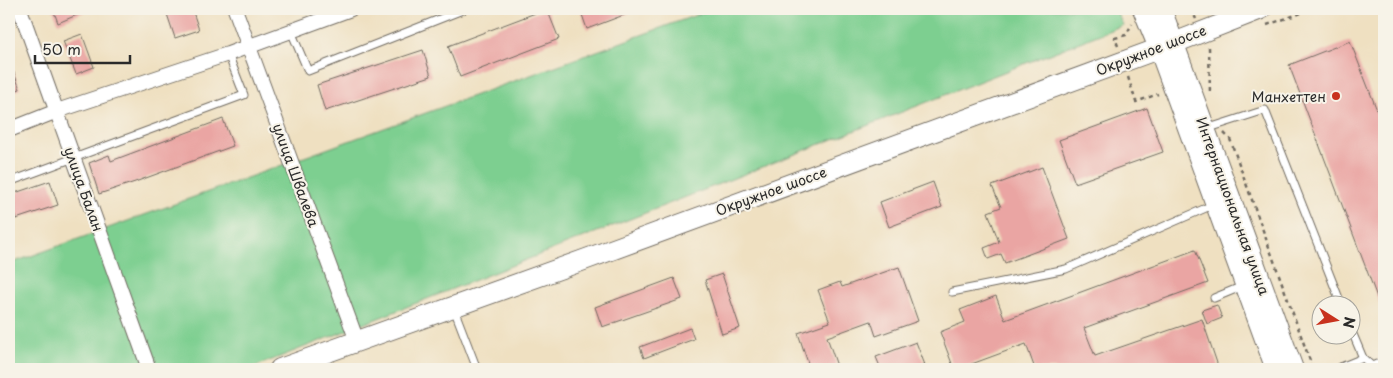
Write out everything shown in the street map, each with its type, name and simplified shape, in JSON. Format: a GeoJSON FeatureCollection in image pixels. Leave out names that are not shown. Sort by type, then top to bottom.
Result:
{"type":"FeatureCollection","features":[{"type":"Feature","properties":{"kind":"street","name":"улица Балан"},"geometry":{"type":"LineString","coordinates":[[20,9],[149,369]]}},
{"type":"Feature","properties":{"kind":"street","name":"улица Швалева"},"geometry":{"type":"LineString","coordinates":[[235,9],[357,341]]}},
{"type":"Feature","properties":{"kind":"street"},"geometry":{"type":"LineString","coordinates":[[9,130],[351,9]]}},
{"type":"Feature","properties":{"kind":"street"},"geometry":{"type":"LineString","coordinates":[[1143,9],[1166,45]]}},
{"type":"Feature","properties":{"kind":"street"},"geometry":{"type":"LineString","coordinates":[[1161,9],[1166,45]]}},
{"type":"Feature","properties":{"kind":"street","name":"Окружное шоссе"},"geometry":{"type":"LineString","coordinates":[[280,369],[581,261],[1166,45],[1261,18]]}},
{"type":"Feature","properties":{"kind":"street","name":"Интернациональная улица"},"geometry":{"type":"LineString","coordinates":[[1166,45],[1211,128],[1293,369]]}},
{"type":"Feature","properties":{"kind":"street","name":"Интернациональная улица"},"geometry":{"type":"LineString","coordinates":[[1166,45],[1216,204],[1276,369]]}},
{"type":"Feature","properties":{"kind":"lane"},"geometry":{"type":"LineString","coordinates":[[291,31],[308,71],[465,9]]}},
{"type":"Feature","properties":{"kind":"lane"},"geometry":{"type":"LineString","coordinates":[[9,182],[244,95],[228,54]]}},
{"type":"Feature","properties":{"kind":"lane"},"geometry":{"type":"LineString","coordinates":[[1211,128],[1265,110],[1338,296]]}},
{"type":"Feature","properties":{"kind":"lane"},"geometry":{"type":"LineString","coordinates":[[952,292],[1066,269],[1216,204]]}},
{"type":"Feature","properties":{"kind":"lane"},"geometry":{"type":"LineString","coordinates":[[1214,298],[1246,285]]}},
{"type":"Feature","properties":{"kind":"lane"},"geometry":{"type":"LineString","coordinates":[[453,307],[477,369]]}},
{"type":"Feature","properties":{"kind":"lane"},"geometry":{"type":"LineString","coordinates":[[1358,346],[1363,358],[1372,366],[1384,361]]}},
{"type":"Feature","properties":{"kind":"lane"},"geometry":{"type":"LineString","coordinates":[[1336,369],[1363,358]]}},
{"type":"Feature","properties":{"kind":"path"},"geometry":{"type":"LineString","coordinates":[[1261,18],[1313,9]]}},
{"type":"Feature","properties":{"kind":"path"},"geometry":{"type":"LineString","coordinates":[[1209,46],[1210,97]]}},
{"type":"Feature","properties":{"kind":"path"},"geometry":{"type":"LineString","coordinates":[[1211,128],[1230,139],[1313,369]]}},
{"type":"Feature","properties":{"kind":"green space"},"geometry":{"type":"Polygon","coordinates":[[[713,9],[1115,9],[1123,25],[249,369],[9,369],[9,264],[713,9]]]}},
{"type":"Feature","properties":{"kind":"building"},"geometry":{"type":"Polygon","coordinates":[[[53,9],[91,9],[58,23],[53,9]]]}},
{"type":"Feature","properties":{"kind":"building"},"geometry":{"type":"Polygon","coordinates":[[[172,9],[192,9],[199,30],[175,38],[166,11],[172,9]]]}},
{"type":"Feature","properties":{"kind":"building"},"geometry":{"type":"Polygon","coordinates":[[[547,9],[559,39],[460,77],[448,46],[547,9]]]}},
{"type":"Feature","properties":{"kind":"building"},"geometry":{"type":"Polygon","coordinates":[[[580,9],[636,9],[637,10],[587,29],[580,9]]]}},
{"type":"Feature","properties":{"kind":"building"},"geometry":{"type":"Polygon","coordinates":[[[82,34],[94,67],[76,74],[63,41],[82,34]]]}},
{"type":"Feature","properties":{"kind":"building","name":"Манхеттен"},"geometry":{"type":"Polygon","coordinates":[[[1350,41],[1384,128],[1383,313],[1289,65],[1350,41]]]}},
{"type":"Feature","properties":{"kind":"building"},"geometry":{"type":"Polygon","coordinates":[[[423,50],[431,76],[325,111],[317,85],[423,50]]]}},
{"type":"Feature","properties":{"kind":"building"},"geometry":{"type":"Polygon","coordinates":[[[9,62],[20,89],[9,93],[9,62]]]}},
{"type":"Feature","properties":{"kind":"building"},"geometry":{"type":"Polygon","coordinates":[[[1147,108],[1163,152],[1075,183],[1059,140],[1147,108]]]}},
{"type":"Feature","properties":{"kind":"building"},"geometry":{"type":"Polygon","coordinates":[[[223,119],[233,146],[99,194],[89,163],[109,155],[111,161],[223,119]]]}},
{"type":"Feature","properties":{"kind":"building"},"geometry":{"type":"Polygon","coordinates":[[[1042,167],[1069,239],[1005,263],[1001,254],[988,259],[984,248],[999,242],[988,212],[1001,207],[992,186],[1042,167]]]}},
{"type":"Feature","properties":{"kind":"building"},"geometry":{"type":"Polygon","coordinates":[[[50,181],[58,205],[16,219],[9,195],[50,181]]]}},
{"type":"Feature","properties":{"kind":"building"},"geometry":{"type":"Polygon","coordinates":[[[933,182],[942,207],[889,227],[880,202],[933,182]]]}},
{"type":"Feature","properties":{"kind":"building"},"geometry":{"type":"Polygon","coordinates":[[[1195,250],[1208,283],[1084,328],[1095,356],[1202,319],[1219,369],[1035,369],[1026,344],[954,369],[940,332],[965,322],[960,310],[996,296],[1005,320],[1195,250]]]}},
{"type":"Feature","properties":{"kind":"building"},"geometry":{"type":"Polygon","coordinates":[[[899,267],[918,321],[876,336],[871,321],[827,337],[838,369],[810,369],[798,333],[830,322],[818,290],[840,282],[842,287],[899,267]]]}},
{"type":"Feature","properties":{"kind":"building"},"geometry":{"type":"Polygon","coordinates":[[[722,274],[740,328],[722,334],[705,280],[722,274]]]}},
{"type":"Feature","properties":{"kind":"building"},"geometry":{"type":"Polygon","coordinates":[[[674,278],[682,299],[602,327],[595,307],[674,278]]]}},
{"type":"Feature","properties":{"kind":"building"},"geometry":{"type":"Polygon","coordinates":[[[1217,305],[1222,318],[1207,324],[1202,310],[1217,305]]]}},
{"type":"Feature","properties":{"kind":"building"},"geometry":{"type":"Polygon","coordinates":[[[690,328],[694,339],[644,358],[640,347],[690,328]]]}},
{"type":"Feature","properties":{"kind":"building"},"geometry":{"type":"Polygon","coordinates":[[[916,342],[925,365],[914,369],[881,369],[876,357],[916,342]]]}},
{"type":"Feature","properties":{"kind":"place","name":"Манхеттен"},"geometry":{"type":"Point","coordinates":[1336,96]}}]}
